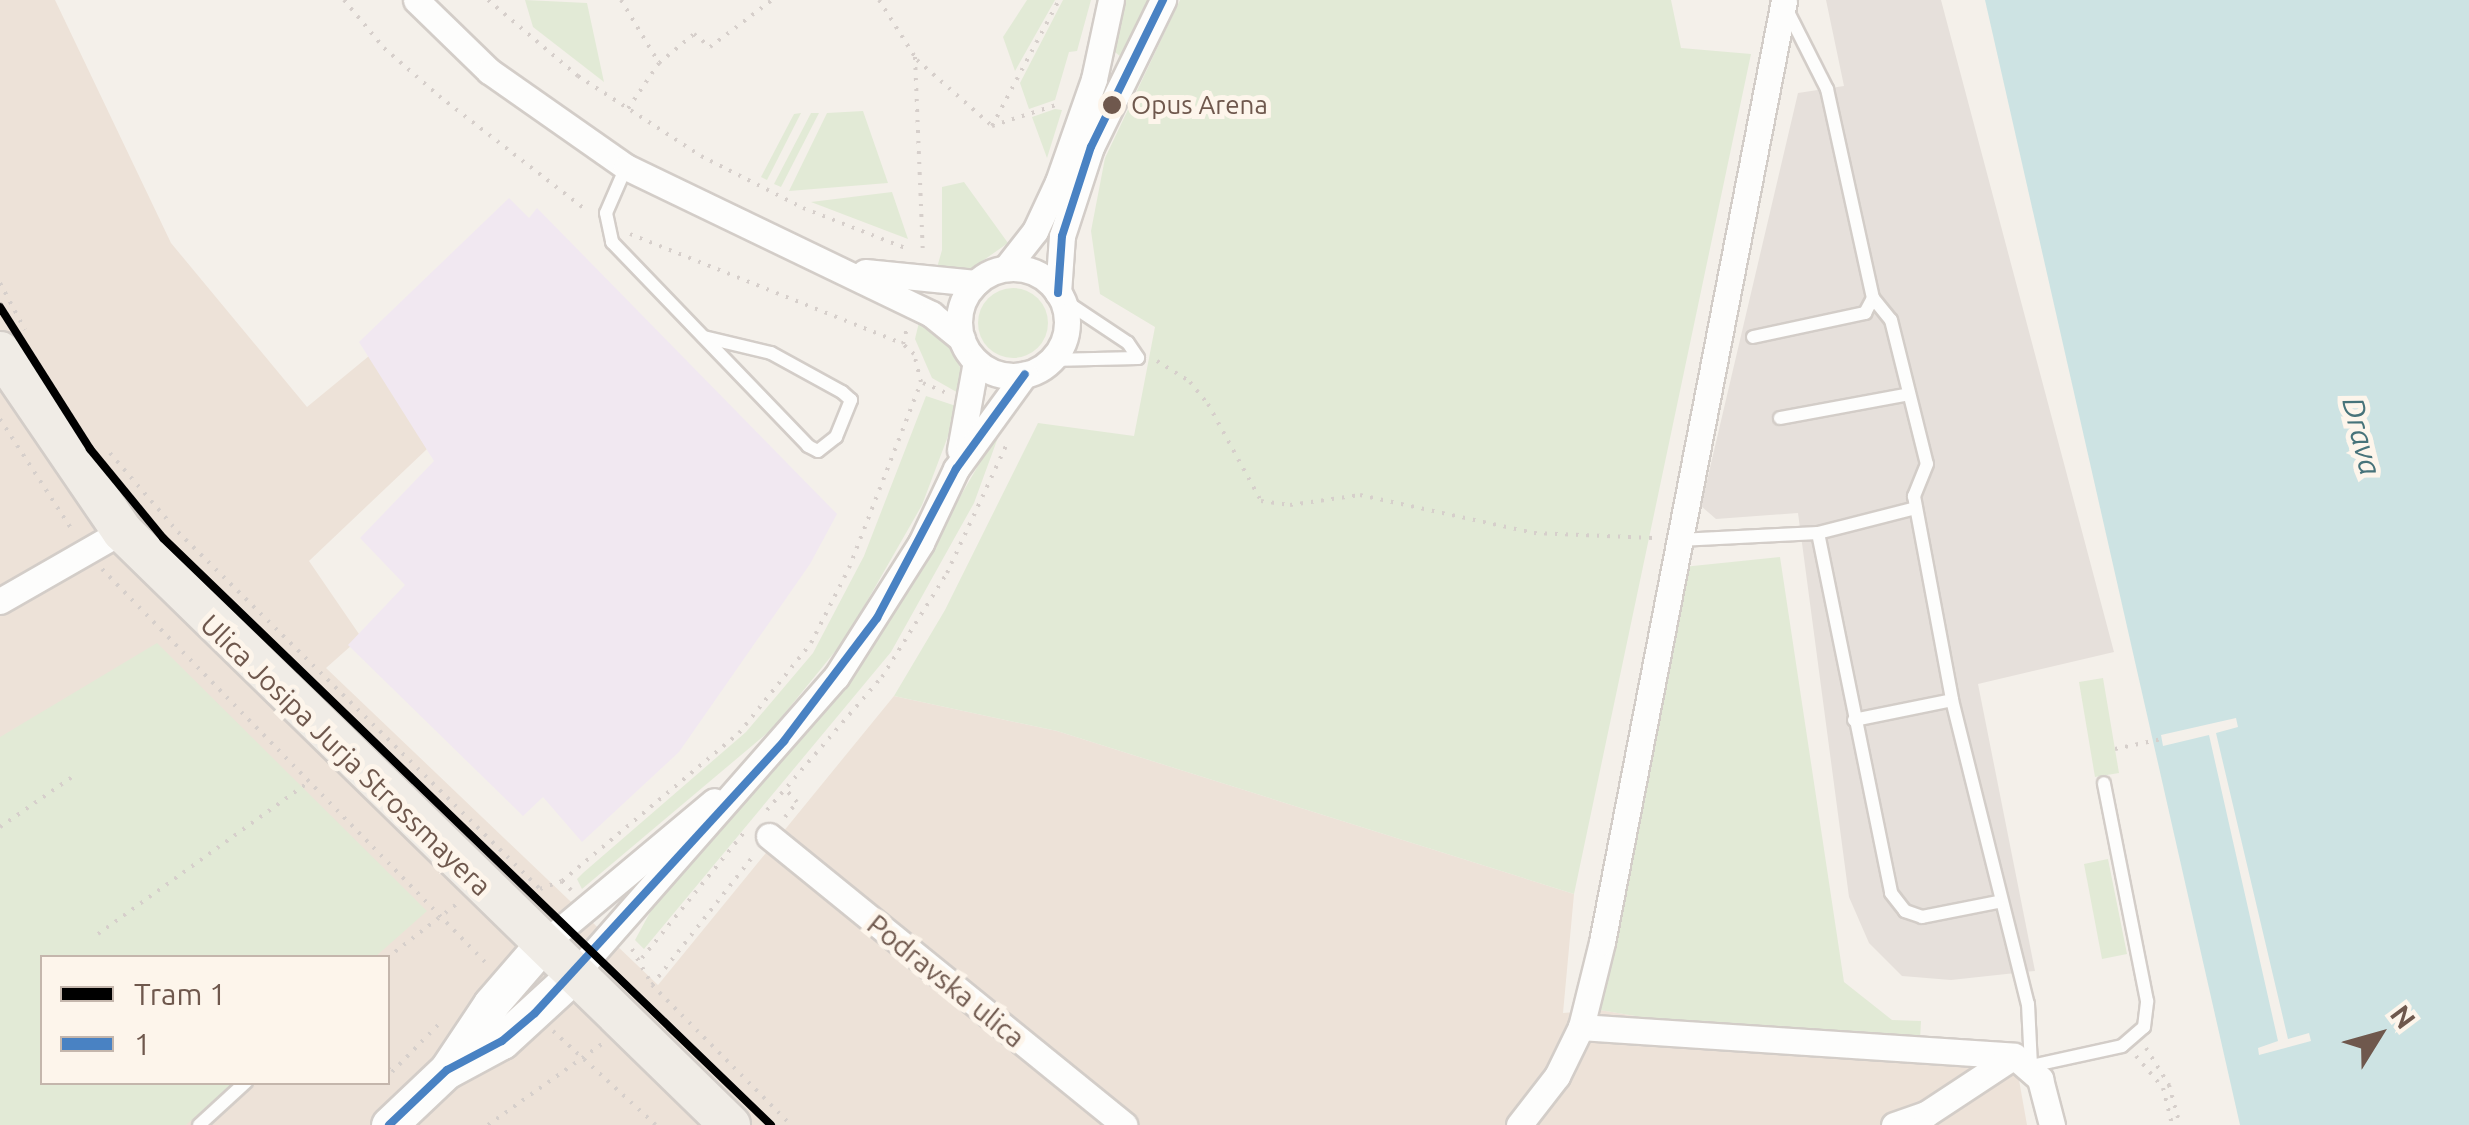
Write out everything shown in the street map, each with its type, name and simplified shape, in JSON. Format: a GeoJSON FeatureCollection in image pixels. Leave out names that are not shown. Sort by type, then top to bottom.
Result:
{"type":"FeatureCollection","features":[{"type":"Feature","properties":{"kind":"main road","name":"Ulica Josipa Jurja Strossmayera"},"geometry":{"type":"LineString","coordinates":[[16,347],[122,531],[478,884],[730,1125]]}},
{"type":"Feature","properties":{"kind":"main road"},"geometry":{"type":"LineString","coordinates":[[389,1125],[447,1070],[506,984],[542,946]]}},
{"type":"Feature","properties":{"kind":"main road"},"geometry":{"type":"LineString","coordinates":[[447,1070],[502,1041],[573,976]]}},
{"type":"Feature","properties":{"kind":"street"},"geometry":{"type":"LineString","coordinates":[[416,0],[489,71],[626,167],[931,314],[969,350],[1008,376],[1025,374],[1051,360],[1066,331],[1060,296],[1062,236],[1084,164],[1163,0]]}},
{"type":"Feature","properties":{"kind":"street"},"geometry":{"type":"LineString","coordinates":[[831,267],[950,286],[975,283],[1006,268],[1035,231],[1065,165],[1094,79],[1111,0]]}},
{"type":"Feature","properties":{"kind":"street"},"geometry":{"type":"LineString","coordinates":[[1519,1125],[1556,1076],[1581,1027],[1784,2]]}},
{"type":"Feature","properties":{"kind":"street"},"geometry":{"type":"LineString","coordinates":[[1006,268],[1040,275],[1060,296]]}},
{"type":"Feature","properties":{"kind":"street"},"geometry":{"type":"LineString","coordinates":[[956,470],[969,350],[959,314],[975,283]]}},
{"type":"Feature","properties":{"kind":"street"},"geometry":{"type":"LineString","coordinates":[[573,976],[742,781],[784,740],[877,618],[956,470],[1025,374]]}},
{"type":"Feature","properties":{"kind":"street"},"geometry":{"type":"LineString","coordinates":[[0,601],[122,531]]}},
{"type":"Feature","properties":{"kind":"street"},"geometry":{"type":"LineString","coordinates":[[542,946],[742,781]]}},
{"type":"Feature","properties":{"kind":"street","name":"Podravska ulica"},"geometry":{"type":"LineString","coordinates":[[769,836],[1124,1125]]}},
{"type":"Feature","properties":{"kind":"street"},"geometry":{"type":"LineString","coordinates":[[1581,1027],[1933,1049],[2023,1061]]}},
{"type":"Feature","properties":{"kind":"street"},"geometry":{"type":"LineString","coordinates":[[1933,1049],[1947,1080],[1938,1106]]}},
{"type":"Feature","properties":{"kind":"street"},"geometry":{"type":"LineString","coordinates":[[1894,1125],[2023,1061]]}},
{"type":"Feature","properties":{"kind":"street"},"geometry":{"type":"LineString","coordinates":[[2023,1061],[2052,1125]]}},
{"type":"Feature","properties":{"kind":"lane"},"geometry":{"type":"LineString","coordinates":[[1784,2],[1827,89],[1873,298],[1891,320],[1927,464],[1916,508],[1952,700],[1998,902],[2028,1004],[2023,1061],[2122,1046],[2138,1038],[2147,1001],[2104,783]]}},
{"type":"Feature","properties":{"kind":"lane"},"geometry":{"type":"LineString","coordinates":[[626,167],[605,230],[704,337],[808,446],[818,450],[836,437],[851,400],[842,392],[771,353],[704,337]]}},
{"type":"Feature","properties":{"kind":"lane"},"geometry":{"type":"LineString","coordinates":[[1060,296],[1128,343],[1138,358]]}},
{"type":"Feature","properties":{"kind":"lane"},"geometry":{"type":"LineString","coordinates":[[1753,337],[1864,313],[1873,298]]}},
{"type":"Feature","properties":{"kind":"lane"},"geometry":{"type":"LineString","coordinates":[[1051,360],[1138,358]]}},
{"type":"Feature","properties":{"kind":"lane"},"geometry":{"type":"LineString","coordinates":[[1780,418],[1909,394]]}},
{"type":"Feature","properties":{"kind":"lane"},"geometry":{"type":"LineString","coordinates":[[1679,540],[1818,534],[1916,508]]}},
{"type":"Feature","properties":{"kind":"lane"},"geometry":{"type":"LineString","coordinates":[[1818,534],[1892,893],[1905,911],[1922,918],[1998,902]]}},
{"type":"Feature","properties":{"kind":"lane"},"geometry":{"type":"LineString","coordinates":[[1854,720],[1952,700]]}},
{"type":"Feature","properties":{"kind":"lane"},"geometry":{"type":"LineString","coordinates":[[200,1125],[243,1085]]}},
{"type":"Feature","properties":{"kind":"path"},"geometry":{"type":"LineString","coordinates":[[621,0],[660,63]]}},
{"type":"Feature","properties":{"kind":"path"},"geometry":{"type":"LineString","coordinates":[[628,110],[660,63],[694,34],[710,47],[772,0]]}},
{"type":"Feature","properties":{"kind":"path"},"geometry":{"type":"LineString","coordinates":[[880,0],[915,58],[992,126]]}},
{"type":"Feature","properties":{"kind":"path"},"geometry":{"type":"LineString","coordinates":[[992,126],[1059,0]]}},
{"type":"Feature","properties":{"kind":"path"},"geometry":{"type":"LineString","coordinates":[[915,58],[923,254]]}},
{"type":"Feature","properties":{"kind":"path"},"geometry":{"type":"LineString","coordinates":[[992,126],[1062,103],[1065,88]]}},
{"type":"Feature","properties":{"kind":"path"},"geometry":{"type":"LineString","coordinates":[[0,284],[16,347]]}},
{"type":"Feature","properties":{"kind":"path"},"geometry":{"type":"LineString","coordinates":[[1138,358],[1159,362],[1190,382],[1261,501],[1290,505],[1360,495],[1534,533],[1679,540]]}},
{"type":"Feature","properties":{"kind":"path"},"geometry":{"type":"LineString","coordinates":[[0,419],[87,553],[506,984]]}},
{"type":"Feature","properties":{"kind":"path"},"geometry":{"type":"LineString","coordinates":[[98,439],[178,532],[540,889],[562,881],[587,905]]}},
{"type":"Feature","properties":{"kind":"path"},"geometry":{"type":"LineString","coordinates":[[2116,749],[2162,739]]}},
{"type":"Feature","properties":{"kind":"path"},"geometry":{"type":"LineString","coordinates":[[0,827],[75,776]]}},
{"type":"Feature","properties":{"kind":"path"},"geometry":{"type":"LineString","coordinates":[[98,934],[310,781]]}},
{"type":"Feature","properties":{"kind":"path"},"geometry":{"type":"LineString","coordinates":[[488,1125],[586,1058],[623,1023],[798,802],[787,791]]}},
{"type":"Feature","properties":{"kind":"path"},"geometry":{"type":"LineString","coordinates":[[390,955],[478,884],[506,855]]}},
{"type":"Feature","properties":{"kind":"path"},"geometry":{"type":"LineString","coordinates":[[615,931],[642,958],[654,986],[791,1125]]}},
{"type":"Feature","properties":{"kind":"path"},"geometry":{"type":"LineString","coordinates":[[390,1070],[454,1010]]}},
{"type":"Feature","properties":{"kind":"path"},"geometry":{"type":"LineString","coordinates":[[535,1014],[656,1125]]}},
{"type":"Feature","properties":{"kind":"path"},"geometry":{"type":"LineString","coordinates":[[2138,1038],[2169,1085],[2180,1125]]}},
{"type":"Feature","properties":{"kind":"path"},"geometry":{"type":"LineString","coordinates":[[2122,1046],[2156,1076],[2172,1125]]}},
{"type":"Feature","properties":{"kind":"shaded area"},"geometry":{"type":"Polygon","coordinates":[[[0,0],[55,0],[171,243],[307,407],[369,356],[427,449],[309,561],[361,637],[326,668],[658,985],[894,696],[1057,731],[1574,894],[1563,1013],[1600,1010],[1676,1023],[2013,1046],[2027,1125],[0,1125],[0,0]]]}},
{"type":"Feature","properties":{"kind":"shaded area"},"geometry":{"type":"Polygon","coordinates":[[[1826,0],[1941,0],[2114,652],[1978,684],[2035,971],[1951,980],[1902,976],[1869,943],[1849,897],[1798,513],[1716,519],[1701,506],[1798,93],[1844,86],[1826,0]]]}},
{"type":"Feature","properties":{"kind":"shaded area"},"geometry":{"type":"Polygon","coordinates":[[[509,198],[529,218],[537,208],[837,514],[810,564],[679,752],[582,842],[543,797],[523,816],[348,645],[405,585],[360,538],[434,461],[359,342],[509,198]]]}},
{"type":"Feature","properties":{"kind":"green space"},"geometry":{"type":"Polygon","coordinates":[[[525,0],[587,3],[604,82],[533,27],[525,0]]]}},
{"type":"Feature","properties":{"kind":"green space"},"geometry":{"type":"Polygon","coordinates":[[[1027,0],[1055,0],[1015,71],[1003,37],[1027,0]]]}},
{"type":"Feature","properties":{"kind":"green space"},"geometry":{"type":"Polygon","coordinates":[[[1063,0],[1091,0],[1077,51],[1069,52],[1055,100],[1029,109],[1020,83],[1063,0]]]}},
{"type":"Feature","properties":{"kind":"green space"},"geometry":{"type":"Polygon","coordinates":[[[1124,0],[1151,0],[1120,56],[1111,49],[1124,0]]]}},
{"type":"Feature","properties":{"kind":"green space"},"geometry":{"type":"Polygon","coordinates":[[[1180,0],[1671,0],[1681,48],[1751,54],[1574,894],[1057,731],[894,696],[945,610],[1038,423],[1134,436],[1155,327],[1100,294],[1091,231],[1105,158],[1180,0]]]}},
{"type":"Feature","properties":{"kind":"green space"},"geometry":{"type":"Polygon","coordinates":[[[1062,110],[1047,158],[1032,117],[1062,110]]]}},
{"type":"Feature","properties":{"kind":"green space"},"geometry":{"type":"Polygon","coordinates":[[[863,111],[888,183],[789,191],[827,113],[863,111]]]}},
{"type":"Feature","properties":{"kind":"green space"},"geometry":{"type":"Polygon","coordinates":[[[801,113],[767,180],[761,177],[794,114],[801,113]]]}},
{"type":"Feature","properties":{"kind":"green space"},"geometry":{"type":"Polygon","coordinates":[[[811,113],[819,113],[781,187],[774,184],[811,113]]]}},
{"type":"Feature","properties":{"kind":"green space"},"geometry":{"type":"Polygon","coordinates":[[[964,182],[1008,243],[971,269],[934,278],[942,250],[942,187],[964,182]]]}},
{"type":"Feature","properties":{"kind":"green space"},"geometry":{"type":"Polygon","coordinates":[[[892,192],[908,239],[811,202],[892,192]]]}},
{"type":"Feature","properties":{"kind":"green space"},"geometry":{"type":"Polygon","coordinates":[[[1013,288],[1038,298],[1048,323],[1038,348],[1013,358],[988,348],[978,323],[988,298],[1013,288]]]}},
{"type":"Feature","properties":{"kind":"green space"},"geometry":{"type":"Polygon","coordinates":[[[920,318],[952,348],[964,377],[960,394],[932,378],[915,339],[920,318]]]}},
{"type":"Feature","properties":{"kind":"green space"},"geometry":{"type":"Polygon","coordinates":[[[926,396],[959,407],[922,505],[846,638],[772,729],[582,889],[577,879],[746,732],[813,653],[864,556],[926,396]]]}},
{"type":"Feature","properties":{"kind":"green space"},"geometry":{"type":"Polygon","coordinates":[[[1004,421],[974,503],[891,652],[644,949],[635,940],[654,905],[726,815],[792,750],[884,628],[1004,421]]]}},
{"type":"Feature","properties":{"kind":"green space"},"geometry":{"type":"Polygon","coordinates":[[[1780,557],[1844,982],[1892,1020],[1921,1021],[1920,1040],[1676,1023],[1600,1010],[1683,567],[1780,557]]]}},
{"type":"Feature","properties":{"kind":"green space"},"geometry":{"type":"Polygon","coordinates":[[[157,643],[427,911],[377,955],[40,955],[40,1085],[232,1085],[186,1125],[0,1125],[0,737],[157,643]]]}},
{"type":"Feature","properties":{"kind":"green space"},"geometry":{"type":"Polygon","coordinates":[[[2103,678],[2119,773],[2095,777],[2079,682],[2103,678]]]}},
{"type":"Feature","properties":{"kind":"green space"},"geometry":{"type":"Polygon","coordinates":[[[2108,859],[2127,954],[2102,959],[2084,864],[2108,859]]]}},
{"type":"Feature","properties":{"kind":"water","name":"Drava"},"geometry":{"type":"Polygon","coordinates":[[[1985,0],[2469,0],[2469,1125],[2240,1125],[1985,0]]]}},
{"type":"Feature","properties":{"kind":"pier"},"geometry":{"type":"Polygon","coordinates":[[[2236,718],[2238,727],[2216,733],[2288,1039],[2309,1033],[2311,1041],[2259,1055],[2258,1048],[2278,1041],[2209,735],[2163,746],[2161,735],[2236,718]]]}},
{"type":"Feature","properties":{"kind":"tram line","name":"1"},"geometry":{"type":"LineString","coordinates":[[0,307],[90,449],[163,538],[771,1125]]}},
{"type":"Feature","properties":{"kind":"transit line","name":"1"},"geometry":{"type":"LineString","coordinates":[[1058,293],[1062,236],[1091,147],[1163,0]]}},
{"type":"Feature","properties":{"kind":"transit line","name":"1"},"geometry":{"type":"LineString","coordinates":[[389,1125],[447,1070],[502,1041],[535,1013],[784,741],[877,618],[956,469],[1025,374]]}},
{"type":"Feature","properties":{"kind":"place","name":"Opus Arena"},"geometry":{"type":"Point","coordinates":[1112,105]}}]}
